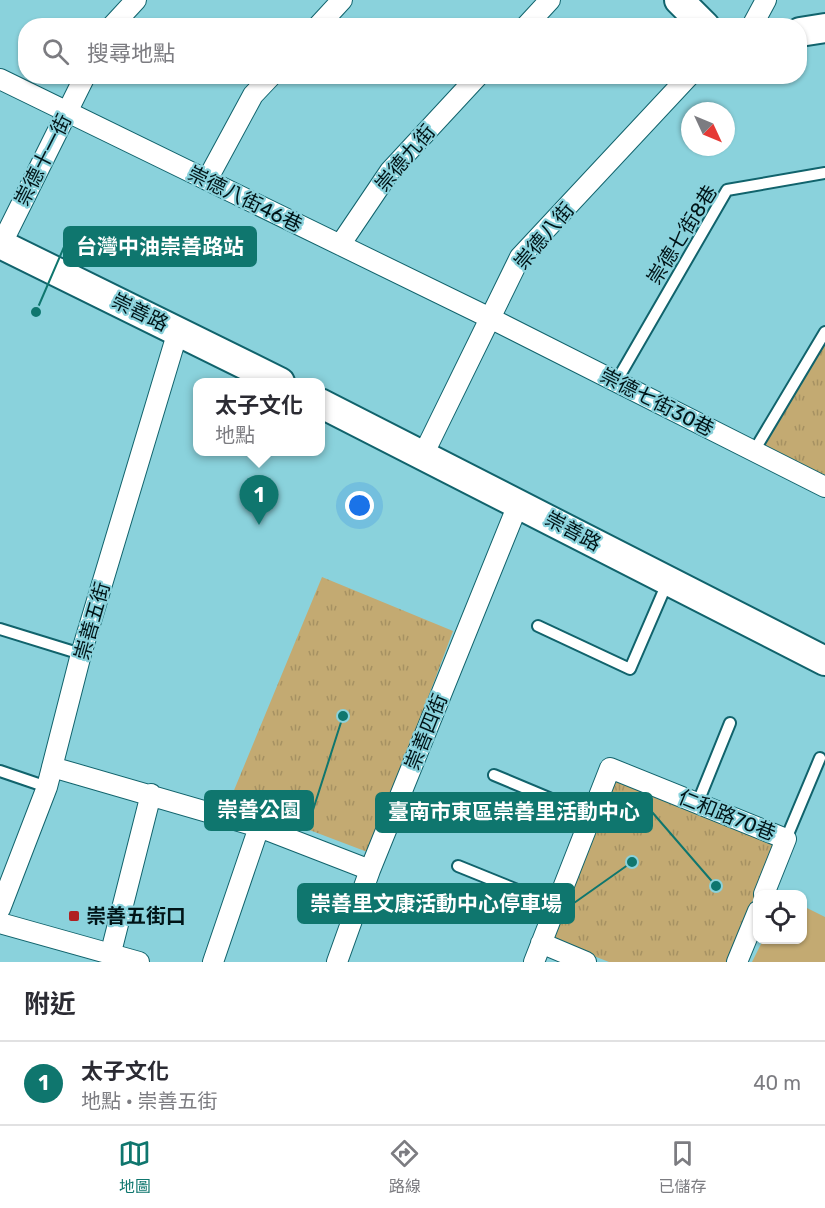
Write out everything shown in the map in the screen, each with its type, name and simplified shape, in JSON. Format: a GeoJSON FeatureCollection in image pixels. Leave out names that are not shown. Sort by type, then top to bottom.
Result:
{"type":"FeatureCollection","features":[{"type":"Feature","properties":{"kind":"street"},"geometry":{"type":"LineString","coordinates":[[119,18],[136,0]]}},
{"type":"Feature","properties":{"kind":"street"},"geometry":{"type":"LineString","coordinates":[[325,18],[342,0]]}},
{"type":"Feature","properties":{"kind":"street"},"geometry":{"type":"LineString","coordinates":[[533,18],[550,0]]}},
{"type":"Feature","properties":{"kind":"street"},"geometry":{"type":"LineString","coordinates":[[679,0],[697,18]]}},
{"type":"Feature","properties":{"kind":"street"},"geometry":{"type":"LineString","coordinates":[[756,18],[766,0]]}},
{"type":"Feature","properties":{"kind":"street"},"geometry":{"type":"LineString","coordinates":[[807,31],[825,28]]}},
{"type":"Feature","properties":{"kind":"street","name":"崇德八街46巷"},"geometry":{"type":"LineString","coordinates":[[0,79],[490,318]]}},
{"type":"Feature","properties":{"kind":"street","name":"崇德十一街"},"geometry":{"type":"LineString","coordinates":[[0,245],[81,84]]}},
{"type":"Feature","properties":{"kind":"street"},"geometry":{"type":"LineString","coordinates":[[207,180],[253,95],[263,84]]}},
{"type":"Feature","properties":{"kind":"street","name":"崇德九街"},"geometry":{"type":"LineString","coordinates":[[340,245],[390,171],[471,84]]}},
{"type":"Feature","properties":{"kind":"street","name":"崇德八街"},"geometry":{"type":"LineString","coordinates":[[423,455],[520,257],[682,84]]}},
{"type":"Feature","properties":{"kind":"street","name":"崇善路"},"geometry":{"type":"LineString","coordinates":[[0,245],[272,378]]}},
{"type":"Feature","properties":{"kind":"street","name":"崇德七街30巷"},"geometry":{"type":"LineString","coordinates":[[490,318],[825,487]]}},
{"type":"Feature","properties":{"kind":"street","name":"崇善五街"},"geometry":{"type":"LineString","coordinates":[[0,909],[47,787],[81,654],[178,331]]}},
{"type":"Feature","properties":{"kind":"street","name":"崇善路"},"geometry":{"type":"LineString","coordinates":[[325,405],[519,502],[825,661]]}},
{"type":"Feature","properties":{"kind":"street","name":"崇善四街"},"geometry":{"type":"LineString","coordinates":[[337,962],[370,870],[519,502]]}},
{"type":"Feature","properties":{"kind":"street"},"geometry":{"type":"LineString","coordinates":[[52,767],[260,827],[370,870]]}},
{"type":"Feature","properties":{"kind":"street","name":"仁和路70巷"},"geometry":{"type":"LineString","coordinates":[[534,962],[610,768],[786,839],[766,890]]}},
{"type":"Feature","properties":{"kind":"street"},"geometry":{"type":"LineString","coordinates":[[111,952],[152,794]]}},
{"type":"Feature","properties":{"kind":"street"},"geometry":{"type":"LineString","coordinates":[[213,962],[260,827]]}},
{"type":"Feature","properties":{"kind":"street"},"geometry":{"type":"LineString","coordinates":[[0,922],[111,952],[139,962]]}},
{"type":"Feature","properties":{"kind":"street"},"geometry":{"type":"LineString","coordinates":[[737,962],[753,923]]}},
{"type":"Feature","properties":{"kind":"street"},"geometry":{"type":"LineString","coordinates":[[541,944],[586,962]]}},
{"type":"Feature","properties":{"kind":"lane","name":"崇德七街8巷"},"geometry":{"type":"LineString","coordinates":[[616,382],[727,190],[825,173]]}},
{"type":"Feature","properties":{"kind":"lane"},"geometry":{"type":"LineString","coordinates":[[754,451],[825,332]]}},
{"type":"Feature","properties":{"kind":"lane"},"geometry":{"type":"LineString","coordinates":[[538,626],[630,669],[668,580]]}},
{"type":"Feature","properties":{"kind":"lane"},"geometry":{"type":"LineString","coordinates":[[0,629],[81,654]]}},
{"type":"Feature","properties":{"kind":"lane"},"geometry":{"type":"LineString","coordinates":[[698,802],[730,723]]}},
{"type":"Feature","properties":{"kind":"lane","name":"仁和路70巷"},"geometry":{"type":"LineString","coordinates":[[786,839],[820,758]]}},
{"type":"Feature","properties":{"kind":"lane"},"geometry":{"type":"LineString","coordinates":[[0,771],[47,787]]}},
{"type":"Feature","properties":{"kind":"lane"},"geometry":{"type":"LineString","coordinates":[[494,775],[592,816]]}},
{"type":"Feature","properties":{"kind":"lane"},"geometry":{"type":"LineString","coordinates":[[458,866],[557,906]]}},
{"type":"Feature","properties":{"kind":"green space"},"geometry":{"type":"Polygon","coordinates":[[[825,334],[825,486],[755,451],[825,334]]]}},
{"type":"Feature","properties":{"kind":"green space"},"geometry":{"type":"Polygon","coordinates":[[[322,577],[453,631],[370,853],[230,800],[322,577]]]}},
{"type":"Feature","properties":{"kind":"green space"},"geometry":{"type":"Polygon","coordinates":[[[614,778],[776,842],[757,890],[753,890],[753,900],[728,962],[609,962],[551,939],[614,778]]]}},
{"type":"Feature","properties":{"kind":"green space"},"geometry":{"type":"Polygon","coordinates":[[[807,908],[825,917],[825,962],[752,962],[761,944],[807,944],[807,908]]]}},
{"type":"Feature","properties":{"kind":"place","name":"台灣中油崇善路站"},"geometry":{"type":"Point","coordinates":[36,312]}},
{"type":"Feature","properties":{"kind":"place","name":"太子文化"},"geometry":{"type":"Point","coordinates":[259,525]}},
{"type":"Feature","properties":{"kind":"place","name":"崇善公園"},"geometry":{"type":"Point","coordinates":[343,716]}},
{"type":"Feature","properties":{"kind":"place","name":"崇善里文康活動中心停車場"},"geometry":{"type":"Point","coordinates":[632,862]}},
{"type":"Feature","properties":{"kind":"place","name":"臺南市東區崇善里活動中心"},"geometry":{"type":"Point","coordinates":[716,886]}},
{"type":"Feature","properties":{"kind":"place","name":"崇善五街口"},"geometry":{"type":"Point","coordinates":[74,916]}}]}
